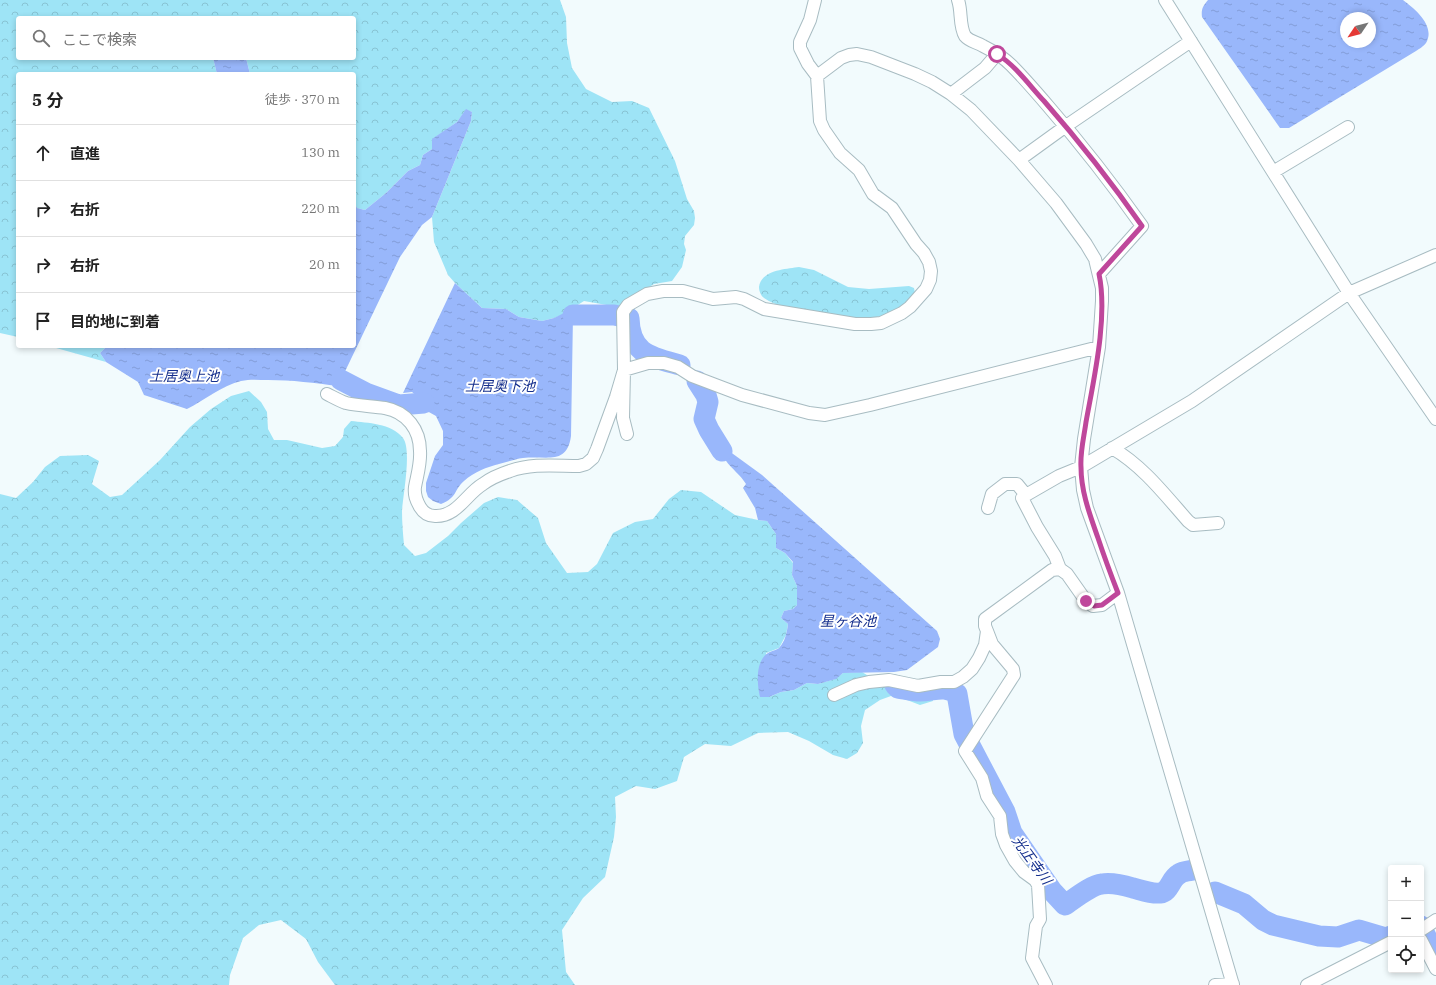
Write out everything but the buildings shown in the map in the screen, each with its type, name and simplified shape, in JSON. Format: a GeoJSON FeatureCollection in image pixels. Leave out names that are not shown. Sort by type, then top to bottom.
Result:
{"type":"FeatureCollection","features":[{"type":"Feature","properties":{"kind":"street"},"geometry":{"type":"LineString","coordinates":[[627,434],[622,418],[624,370],[623,318],[628,305],[647,294],[663,291],[683,291],[713,299],[736,297],[744,299],[764,309],[855,324],[871,324],[881,323],[902,313],[910,307],[926,289],[930,280],[931,271],[929,262],[924,253],[916,244],[892,208],[873,194],[858,170],[840,153],[824,130],[820,121],[816,76],[800,48],[800,42],[810,20],[815,0]]}},
{"type":"Feature","properties":{"kind":"street"},"geometry":{"type":"LineString","coordinates":[[958,0],[961,9],[961,22],[966,37],[997,54],[1022,76],[1066,126],[1120,195],[1142,226],[1099,274]]}},
{"type":"Feature","properties":{"kind":"street"},"geometry":{"type":"LineString","coordinates":[[1165,0],[1349,293],[1436,420]]}},
{"type":"Feature","properties":{"kind":"street"},"geometry":{"type":"LineString","coordinates":[[1019,160],[1066,126],[1192,41]]}},
{"type":"Feature","properties":{"kind":"street"},"geometry":{"type":"LineString","coordinates":[[816,76],[841,58],[848,55],[857,54],[871,57],[915,74],[932,82],[951,94],[971,110],[1019,160],[1056,203],[1095,259],[1102,288],[1102,301],[1099,347],[1081,467],[1083,490],[1087,508],[1118,593],[1233,984],[1215,985]]}},
{"type":"Feature","properties":{"kind":"street"},"geometry":{"type":"LineString","coordinates":[[951,94],[985,68],[997,54]]}},
{"type":"Feature","properties":{"kind":"street"},"geometry":{"type":"LineString","coordinates":[[1273,172],[1348,127]]}},
{"type":"Feature","properties":{"kind":"street"},"geometry":{"type":"LineString","coordinates":[[1118,593],[1102,605],[1094,606],[1086,601],[1067,574],[1060,569],[1055,556],[1037,527],[1022,498],[1059,476],[1081,467],[1192,401],[1349,293],[1436,255]]}},
{"type":"Feature","properties":{"kind":"street"},"geometry":{"type":"LineString","coordinates":[[624,370],[648,363],[664,363],[678,367],[692,376],[742,395],[808,414],[824,415],[870,405],[1099,347]]}},
{"type":"Feature","properties":{"kind":"street"},"geometry":{"type":"LineString","coordinates":[[327,394],[346,403],[387,408],[402,415],[412,423],[417,434],[421,451],[414,493],[417,502],[423,511],[432,516],[442,516],[452,512],[460,506],[470,493],[483,483],[510,470],[528,466],[579,466],[586,464],[593,458],[597,449],[624,370]]}},
{"type":"Feature","properties":{"kind":"street"},"geometry":{"type":"LineString","coordinates":[[1112,448],[1125,456],[1156,484],[1193,525],[1218,523]]}},
{"type":"Feature","properties":{"kind":"street"},"geometry":{"type":"LineString","coordinates":[[988,508],[992,494],[1005,484],[1017,484],[1026,495]]}},
{"type":"Feature","properties":{"kind":"street"},"geometry":{"type":"LineString","coordinates":[[1046,985],[1032,958],[1036,926],[1040,919],[1038,885],[1035,880],[1024,872],[1015,861],[1006,845],[1002,834],[1000,816],[987,796],[982,778],[965,751],[1014,675],[1013,669],[992,644],[984,622],[985,620],[988,616],[1052,570],[1060,569]]}},
{"type":"Feature","properties":{"kind":"street"},"geometry":{"type":"LineString","coordinates":[[834,695],[856,685],[889,680],[918,686],[941,682],[954,682],[964,677],[972,669],[985,645],[987,631]]}},
{"type":"Feature","properties":{"kind":"street"},"geometry":{"type":"LineString","coordinates":[[1307,985],[1388,944]]}},
{"type":"Feature","properties":{"kind":"street"},"geometry":{"type":"LineString","coordinates":[[1424,946],[1436,969]]}},
{"type":"Feature","properties":{"kind":"green space"},"geometry":{"type":"Polygon","coordinates":[[[0,0],[560,0],[566,17],[567,43],[572,68],[586,89],[612,102],[632,101],[649,108],[675,161],[687,199],[694,211],[694,225],[685,236],[684,244],[686,250],[682,267],[672,281],[654,284],[618,307],[584,301],[562,315],[542,321],[519,317],[506,309],[482,308],[448,275],[434,242],[432,217],[471,121],[472,112],[466,110],[457,122],[433,139],[432,149],[423,155],[420,165],[408,171],[386,193],[365,210],[357,208],[356,206],[356,72],[250,72],[246,60],[356,60],[356,16],[16,16],[16,60],[214,60],[216,72],[16,72],[16,337],[0,333],[0,0]]]}},
{"type":"Feature","properties":{"kind":"green space"},"geometry":{"type":"Polygon","coordinates":[[[799,267],[814,270],[848,287],[869,289],[909,286],[914,288],[915,293],[904,304],[892,312],[866,318],[838,317],[792,309],[774,304],[762,296],[759,287],[764,277],[775,271],[799,267]]]}},
{"type":"Feature","properties":{"kind":"green space"},"geometry":{"type":"Polygon","coordinates":[[[56,348],[105,348],[100,353],[106,362],[56,348]]]}},
{"type":"Feature","properties":{"kind":"green space"},"geometry":{"type":"Polygon","coordinates":[[[249,391],[261,402],[267,412],[268,429],[274,440],[287,440],[322,448],[335,446],[343,437],[344,429],[351,421],[372,423],[392,429],[398,433],[406,444],[407,452],[402,511],[404,545],[415,556],[426,553],[448,536],[484,503],[498,497],[517,500],[538,518],[546,543],[567,573],[588,572],[597,564],[613,533],[635,522],[653,519],[669,499],[681,490],[701,492],[735,515],[767,521],[776,534],[776,548],[785,553],[793,563],[792,575],[797,586],[797,605],[793,609],[784,611],[781,618],[788,624],[786,635],[779,648],[766,653],[769,697],[781,692],[794,690],[807,683],[818,684],[835,679],[843,673],[862,672],[883,685],[899,691],[932,693],[933,701],[920,705],[891,696],[880,700],[865,710],[861,726],[863,743],[857,753],[847,759],[833,755],[809,741],[788,732],[758,733],[731,746],[705,744],[684,757],[677,781],[655,789],[636,786],[615,797],[616,817],[614,837],[605,877],[583,898],[562,930],[566,972],[575,985],[335,985],[318,962],[306,939],[281,920],[259,925],[243,938],[230,975],[229,985],[0,985],[0,494],[16,498],[33,482],[45,467],[60,456],[88,455],[99,461],[92,484],[110,497],[122,495],[160,460],[190,427],[211,409],[231,396],[249,391]]]}},
{"type":"Feature","properties":{"kind":"water"},"geometry":{"type":"Polygon","coordinates":[[[1208,0],[1403,0],[1423,18],[1428,30],[1428,37],[1426,43],[1416,51],[1289,128],[1280,128],[1202,17],[1202,10],[1208,0]]]}},
{"type":"Feature","properties":{"kind":"water"},"geometry":{"type":"Polygon","coordinates":[[[214,60],[246,60],[250,72],[216,72],[214,60]]]}},
{"type":"Feature","properties":{"kind":"water","name":"土居奥上池"},"geometry":{"type":"Polygon","coordinates":[[[466,109],[472,112],[471,121],[432,217],[422,225],[400,257],[338,386],[286,381],[244,380],[227,386],[187,409],[144,395],[138,382],[106,362],[100,353],[105,348],[356,348],[356,206],[357,208],[365,210],[386,193],[408,171],[420,165],[423,155],[432,149],[432,139],[457,122],[466,109]]]}},
{"type":"Feature","properties":{"kind":"water","name":"土居奥下池"},"geometry":{"type":"Polygon","coordinates":[[[455,283],[482,308],[506,309],[519,317],[542,321],[554,318],[570,310],[573,315],[571,436],[569,445],[565,452],[560,455],[547,458],[520,458],[494,465],[476,472],[461,485],[450,499],[441,504],[428,497],[426,483],[435,456],[443,445],[443,431],[436,416],[427,411],[419,398],[412,392],[403,393],[455,283]]]}},
{"type":"Feature","properties":{"kind":"water","name":"星ヶ谷池"},"geometry":{"type":"Polygon","coordinates":[[[726,449],[762,475],[937,631],[940,639],[938,647],[907,670],[894,672],[843,673],[836,679],[818,684],[807,683],[794,690],[781,692],[769,697],[760,697],[758,686],[759,667],[764,657],[768,653],[779,648],[784,640],[788,624],[781,618],[784,611],[793,609],[797,605],[797,586],[792,575],[793,562],[785,553],[776,548],[776,534],[767,521],[758,520],[755,508],[743,488],[746,484],[723,455],[722,451],[726,449]]]}},
{"type":"Feature","properties":{"kind":"waterway"},"geometry":{"type":"LineString","coordinates":[[573,315],[614,315],[629,318],[630,330],[638,347],[651,356],[680,365]]}},
{"type":"Feature","properties":{"kind":"waterway"},"geometry":{"type":"LineString","coordinates":[[341,380],[366,393],[399,405],[424,403]]}},
{"type":"Feature","properties":{"kind":"waterway"},"geometry":{"type":"LineString","coordinates":[[697,381],[706,395],[708,402],[704,419],[722,451]]}},
{"type":"Feature","properties":{"kind":"waterway","name":"光正寺川"},"geometry":{"type":"LineString","coordinates":[[895,685],[898,688],[917,691],[944,689],[957,694],[964,734],[1005,812],[1012,833],[1052,891],[1065,905],[1088,890],[1106,883],[1121,885],[1146,892],[1160,893],[1168,888],[1176,876],[1184,872],[1194,870]]}},
{"type":"Feature","properties":{"kind":"waterway","name":"光正寺川"},"geometry":{"type":"LineString","coordinates":[[1215,892],[1244,904],[1263,920],[1273,925],[1319,936],[1338,937],[1359,930],[1386,938],[1388,937]]}},
{"type":"Feature","properties":{"kind":"waterway","name":"光正寺川"},"geometry":{"type":"LineString","coordinates":[[1424,932],[1436,957]]}},
{"type":"Feature","properties":{"kind":"route"},"geometry":{"type":"LineString","coordinates":[[997,54],[1022,76],[1066,126],[1120,195],[1142,226],[1099,274],[1102,288],[1099,347],[1081,467],[1083,490],[1087,508],[1118,593],[1102,605],[1094,606],[1086,601]]}}]}
